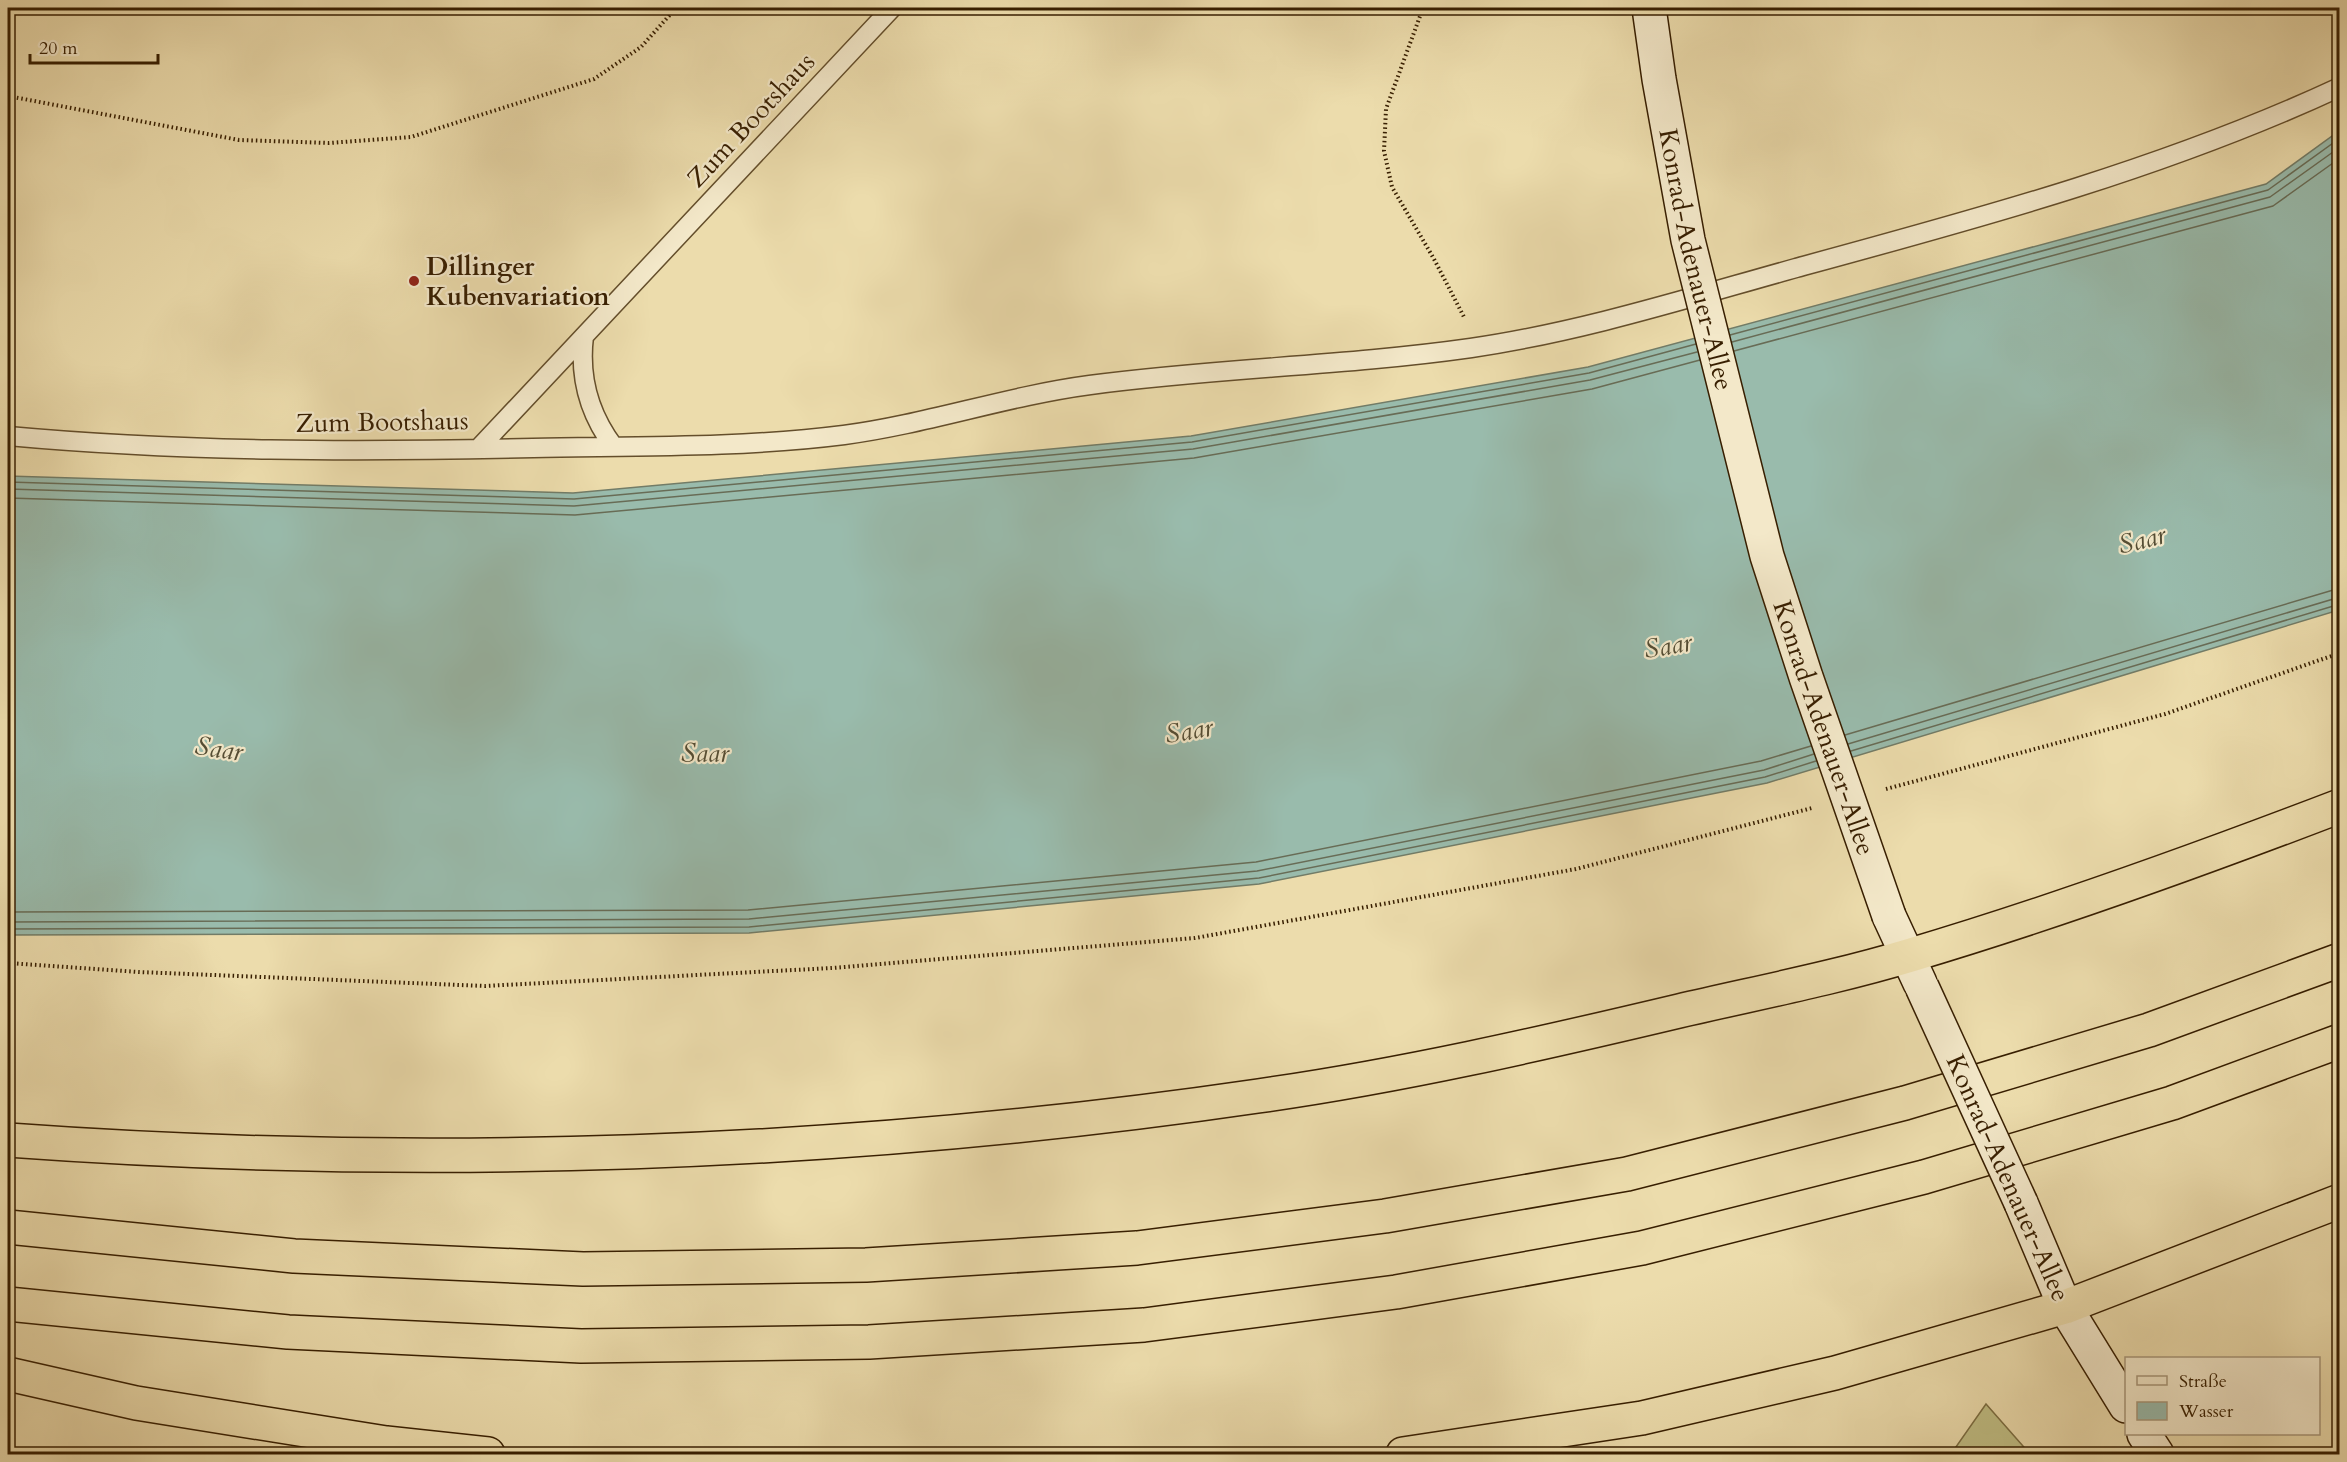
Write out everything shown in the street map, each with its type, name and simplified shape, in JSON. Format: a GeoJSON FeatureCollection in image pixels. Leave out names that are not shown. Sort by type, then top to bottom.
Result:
{"type":"FeatureCollection","features":[{"type":"Feature","properties":{"kind":"highway"},"geometry":{"type":"LineString","coordinates":[[8,1140],[162,1151],[374,1156],[667,1149],[946,1134],[1260,1096],[1507,1051],[1908,957],[2198,860],[2340,806]]}},
{"type":"Feature","properties":{"kind":"highway"},"geometry":{"type":"LineString","coordinates":[[8,1227],[294,1256],[583,1269],[866,1265],[1137,1248],[1384,1216],[1627,1173],[1905,1103],[2149,1030],[2340,960]]}},
{"type":"Feature","properties":{"kind":"highway"},"geometry":{"type":"LineString","coordinates":[[8,1304],[288,1332],[581,1346],[868,1342],[1144,1325],[1396,1292],[1642,1248],[1924,1177],[2172,1102],[2340,1041]]}},
{"type":"Feature","properties":{"kind":"highway"},"geometry":{"type":"LineString","coordinates":[[1403,1455],[1641,1418],[1834,1373],[2065,1307],[2340,1201]]}},
{"type":"Feature","properties":{"kind":"highway"},"geometry":{"type":"LineString","coordinates":[[8,1374],[136,1403],[386,1443],[488,1455]]}},
{"type":"Feature","properties":{"kind":"street","name":"Konrad-Adenauer-Allee"},"geometry":{"type":"LineString","coordinates":[[1649,8],[1659,79],[1688,240],[1767,556],[1806,677],[1889,916],[2021,1203],[2065,1307],[2125,1403]]}},
{"type":"Feature","properties":{"kind":"street"},"geometry":{"type":"LineString","coordinates":[[2145,1435],[2157,1455]]}},
{"type":"Feature","properties":{"kind":"lane","name":"Zum Bootshaus"},"geometry":{"type":"LineString","coordinates":[[8,436],[82,443],[230,448],[478,449],[892,8]]}},
{"type":"Feature","properties":{"kind":"lane"},"geometry":{"type":"LineString","coordinates":[[478,449],[729,445],[848,434],[1084,385],[1210,372],[1330,364],[1472,348],[1566,331],[2008,210],[2264,121],[2340,87]]}},
{"type":"Feature","properties":{"kind":"lane"},"geometry":{"type":"LineString","coordinates":[[584,336],[581,361],[588,398],[602,430],[614,447]]}},
{"type":"Feature","properties":{"kind":"path"},"geometry":{"type":"LineString","coordinates":[[8,96],[239,140],[329,143],[411,136],[594,79],[641,47],[676,8]]}},
{"type":"Feature","properties":{"kind":"path"},"geometry":{"type":"LineString","coordinates":[[1423,8],[1386,109],[1384,151],[1392,187],[1462,309],[1472,348]]}},
{"type":"Feature","properties":{"kind":"path"},"geometry":{"type":"LineString","coordinates":[[1885,789],[2165,714],[2340,653]]}},
{"type":"Feature","properties":{"kind":"path"},"geometry":{"type":"LineString","coordinates":[[8,963],[139,972],[485,986],[832,968],[1195,938],[1576,869],[1816,807]]}},
{"type":"Feature","properties":{"kind":"shaded area"},"geometry":{"type":"Polygon","coordinates":[[[1986,1404],[2030,1454],[1951,1454],[1986,1404]]]}},
{"type":"Feature","properties":{"kind":"water","name":"Saar"},"geometry":{"type":"Polygon","coordinates":[[[2339,131],[2339,610],[1767,783],[1259,884],[749,933],[8,935],[8,476],[573,493],[1191,436],[1588,367],[2266,184],[2339,131]]]}},
{"type":"Feature","properties":{"kind":"place","name":"Dillinger Kubenvariation"},"geometry":{"type":"Point","coordinates":[414,281]}}]}
